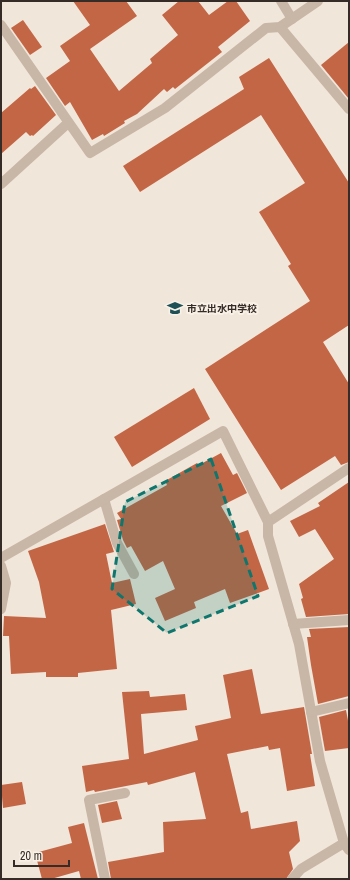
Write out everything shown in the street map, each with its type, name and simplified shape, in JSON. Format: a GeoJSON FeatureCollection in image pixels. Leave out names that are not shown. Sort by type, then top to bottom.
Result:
{"type":"FeatureCollection","features":[{"type":"Feature","properties":{"kind":"street"},"geometry":{"type":"LineString","coordinates":[[281,1],[292,19]]}},
{"type":"Feature","properties":{"kind":"street"},"geometry":{"type":"LineString","coordinates":[[1,25],[90,153],[165,108],[266,28],[280,27],[318,1]]}},
{"type":"Feature","properties":{"kind":"street"},"geometry":{"type":"LineString","coordinates":[[280,27],[349,109]]}},
{"type":"Feature","properties":{"kind":"street"},"geometry":{"type":"LineString","coordinates":[[1,184],[68,123]]}},
{"type":"Feature","properties":{"kind":"street"},"geometry":{"type":"LineString","coordinates":[[1,558],[224,431],[268,522],[268,536],[299,644],[320,761],[346,847],[301,869],[292,879]]}},
{"type":"Feature","properties":{"kind":"street"},"geometry":{"type":"LineString","coordinates":[[268,522],[349,468]]}},
{"type":"Feature","properties":{"kind":"street"},"geometry":{"type":"LineString","coordinates":[[104,499],[117,543],[134,574]]}},
{"type":"Feature","properties":{"kind":"street"},"geometry":{"type":"LineString","coordinates":[[1,566],[6,583],[1,608]]}},
{"type":"Feature","properties":{"kind":"street"},"geometry":{"type":"LineString","coordinates":[[293,624],[349,620]]}},
{"type":"Feature","properties":{"kind":"street"},"geometry":{"type":"LineString","coordinates":[[311,712],[349,703]]}},
{"type":"Feature","properties":{"kind":"street"},"geometry":{"type":"LineString","coordinates":[[105,879],[89,800],[124,793]]}},
{"type":"Feature","properties":{"kind":"highlighted area"},"geometry":{"type":"Polygon","coordinates":[[[211,459],[258,596],[167,633],[112,589],[125,502],[211,459]]]}},
{"type":"Feature","properties":{"kind":"building"},"geometry":{"type":"Polygon","coordinates":[[[73,1],[126,1],[137,16],[90,49],[119,91],[152,63],[150,59],[178,35],[162,15],[179,1],[198,1],[209,15],[228,1],[236,1],[250,21],[218,47],[222,52],[175,89],[173,87],[167,92],[164,89],[137,114],[124,121],[125,123],[104,136],[103,134],[92,140],[70,102],[65,106],[46,78],[70,61],[60,46],[90,25],[73,1]]]}},
{"type":"Feature","properties":{"kind":"building"},"geometry":{"type":"Polygon","coordinates":[[[23,20],[42,47],[30,55],[11,28],[23,20]]]}},
{"type":"Feature","properties":{"kind":"building"},"geometry":{"type":"Polygon","coordinates":[[[349,42],[349,99],[321,65],[349,42]]]}},
{"type":"Feature","properties":{"kind":"building"},"geometry":{"type":"Polygon","coordinates":[[[269,58],[349,183],[349,325],[323,342],[349,384],[349,462],[341,465],[335,456],[281,490],[205,369],[310,301],[288,266],[291,264],[259,212],[305,183],[261,115],[140,192],[123,166],[244,89],[239,77],[269,58]]]}},
{"type":"Feature","properties":{"kind":"building"},"geometry":{"type":"Polygon","coordinates":[[[35,86],[56,115],[33,136],[30,136],[26,132],[1,154],[1,113],[30,88],[31,89],[35,86]]]}},
{"type":"Feature","properties":{"kind":"building"},"geometry":{"type":"Polygon","coordinates":[[[194,388],[210,419],[132,467],[114,437],[194,388]]]}},
{"type":"Feature","properties":{"kind":"building"},"geometry":{"type":"Polygon","coordinates":[[[221,453],[233,475],[237,473],[247,493],[221,506],[237,534],[248,530],[269,589],[230,603],[225,589],[194,602],[196,608],[165,621],[155,598],[175,589],[163,561],[145,571],[131,546],[127,548],[123,540],[117,520],[121,519],[117,513],[167,485],[165,481],[197,463],[199,465],[221,453]]]}},
{"type":"Feature","properties":{"kind":"building"},"geometry":{"type":"Polygon","coordinates":[[[349,482],[349,614],[306,617],[299,584],[334,559],[315,529],[299,537],[290,521],[320,506],[318,503],[349,482]]]}},
{"type":"Feature","properties":{"kind":"building"},"geometry":{"type":"Polygon","coordinates":[[[105,524],[114,552],[106,554],[112,583],[130,579],[136,604],[111,610],[117,669],[78,673],[78,677],[46,677],[46,672],[11,674],[9,636],[3,636],[4,616],[46,618],[39,582],[28,551],[105,524]]]}},
{"type":"Feature","properties":{"kind":"building"},"geometry":{"type":"Polygon","coordinates":[[[349,627],[349,696],[318,704],[307,637],[311,637],[309,629],[349,627]]]}},
{"type":"Feature","properties":{"kind":"building"},"geometry":{"type":"Polygon","coordinates":[[[252,669],[261,714],[304,707],[312,754],[310,754],[315,786],[287,791],[280,748],[269,750],[268,746],[227,754],[241,813],[248,811],[251,829],[297,821],[300,841],[289,852],[293,869],[286,879],[111,879],[108,862],[164,852],[163,822],[206,819],[195,772],[148,785],[147,782],[95,792],[94,790],[86,792],[82,766],[129,759],[122,692],[149,691],[150,697],[185,694],[187,710],[141,714],[144,754],[198,740],[195,726],[231,718],[223,675],[252,669]]]}},
{"type":"Feature","properties":{"kind":"building"},"geometry":{"type":"Polygon","coordinates":[[[346,710],[349,726],[349,748],[325,751],[319,717],[346,710]]]}},
{"type":"Feature","properties":{"kind":"building"},"geometry":{"type":"Polygon","coordinates":[[[22,782],[26,804],[3,808],[1,785],[22,782]]]}},
{"type":"Feature","properties":{"kind":"building"},"geometry":{"type":"Polygon","coordinates":[[[117,801],[122,819],[102,823],[98,805],[117,801]]]}},
{"type":"Feature","properties":{"kind":"building"},"geometry":{"type":"Polygon","coordinates":[[[84,823],[98,879],[81,879],[79,871],[51,879],[42,879],[35,853],[72,843],[68,827],[84,823]]]}},
{"type":"Feature","properties":{"kind":"place","name":"市立出水中学校"},"geometry":{"type":"Point","coordinates":[175,308]}}]}
